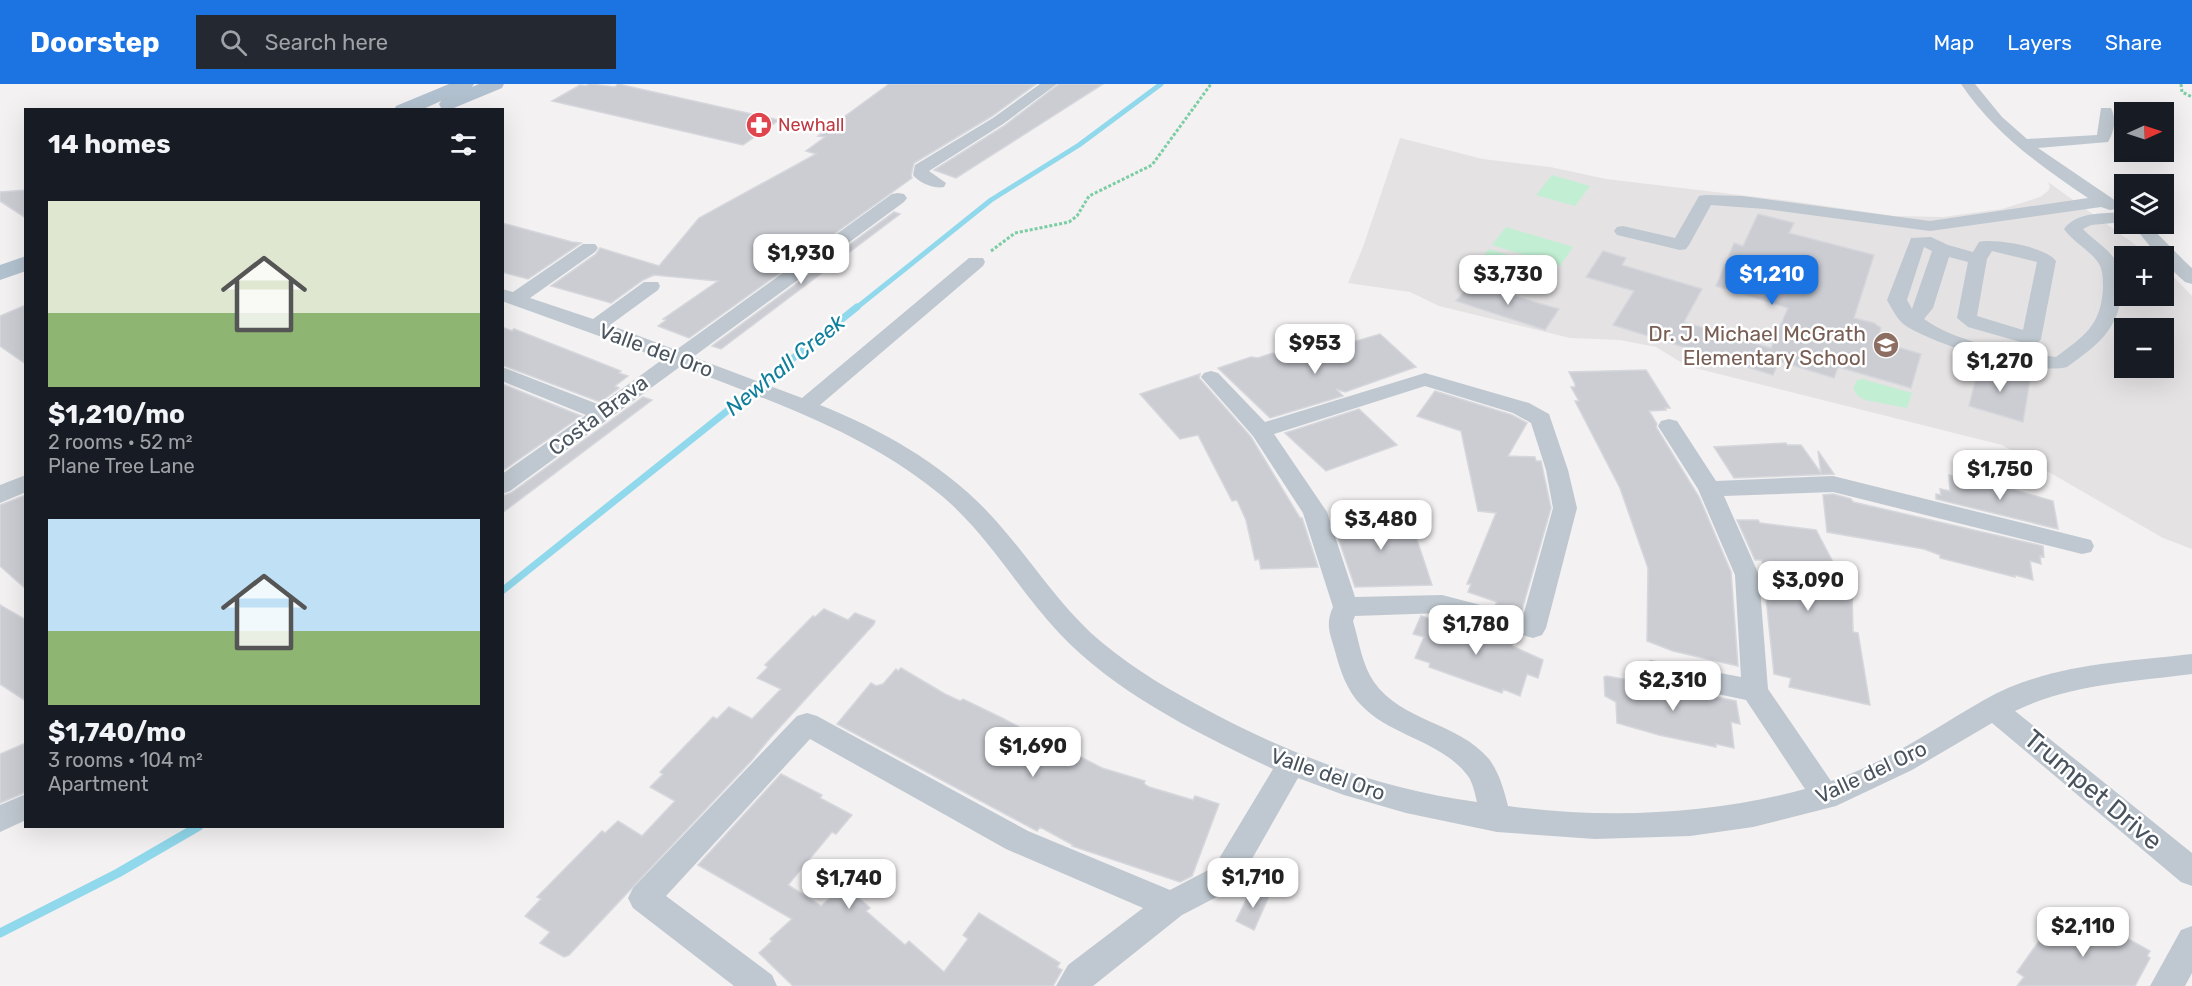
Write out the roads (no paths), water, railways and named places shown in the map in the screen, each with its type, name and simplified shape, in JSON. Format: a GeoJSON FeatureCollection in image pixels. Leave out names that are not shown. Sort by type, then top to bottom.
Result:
{"type":"FeatureCollection","features":[{"type":"Feature","properties":{"kind":"main road"},"geometry":{"type":"LineString","coordinates":[[410,108],[495,84]]}},
{"type":"Feature","properties":{"kind":"main road"},"geometry":{"type":"LineString","coordinates":[[0,273],[24,264]]}},
{"type":"Feature","properties":{"kind":"main road"},"geometry":{"type":"LineString","coordinates":[[0,290],[24,281]]}},
{"type":"Feature","properties":{"kind":"street"},"geometry":{"type":"LineString","coordinates":[[938,183],[921,175],[921,169],[998,121],[1050,84]]}},
{"type":"Feature","properties":{"kind":"street"},"geometry":{"type":"LineString","coordinates":[[1968,84],[1989,112],[2023,144],[2114,208]]}},
{"type":"Feature","properties":{"kind":"street"},"geometry":{"type":"LineString","coordinates":[[2023,144],[2102,139],[2106,132],[2106,111]]}},
{"type":"Feature","properties":{"kind":"street","name":"Costa Brava"},"geometry":{"type":"LineString","coordinates":[[504,485],[898,198]]}},
{"type":"Feature","properties":{"kind":"street"},"geometry":{"type":"LineString","coordinates":[[1623,231],[1680,245],[1705,200],[1718,199],[1795,208],[1902,225],[1978,259]]}},
{"type":"Feature","properties":{"kind":"street"},"geometry":{"type":"LineString","coordinates":[[2104,201],[1917,242],[1897,300],[1898,309],[1912,322],[1938,335],[2019,359],[2060,363],[2095,337],[2109,319],[2113,298],[2112,272],[2106,260],[2073,230],[2077,224],[2114,217]]}},
{"type":"Feature","properties":{"kind":"street"},"geometry":{"type":"LineString","coordinates":[[2148,234],[2166,255],[2192,278]]}},
{"type":"Feature","properties":{"kind":"street"},"geometry":{"type":"LineString","coordinates":[[2154,234],[2192,255]]}},
{"type":"Feature","properties":{"kind":"street"},"geometry":{"type":"LineString","coordinates":[[1912,322],[1923,308],[1930,279],[1934,239]]}},
{"type":"Feature","properties":{"kind":"street"},"geometry":{"type":"LineString","coordinates":[[2031,339],[1975,323],[1967,318],[1978,259],[1985,246],[1994,245],[2042,257],[2046,261],[2031,339],[2040,362]]}},
{"type":"Feature","properties":{"kind":"street"},"geometry":{"type":"LineString","coordinates":[[509,297],[589,248]]}},
{"type":"Feature","properties":{"kind":"street"},"geometry":{"type":"LineString","coordinates":[[801,406],[976,262]]}},
{"type":"Feature","properties":{"kind":"street"},"geometry":{"type":"LineString","coordinates":[[595,327],[651,286]]}},
{"type":"Feature","properties":{"kind":"street","name":"Valle del Oro"},"geometry":{"type":"LineString","coordinates":[[509,297],[709,369],[848,425],[890,447],[954,494],[988,527],[1039,596],[1082,641],[1142,685],[1200,721],[1290,765],[1398,799],[1497,819],[1594,825],[1659,825],[1752,815],[1826,797],[1898,765],[1993,708],[2047,686],[2113,673],[2192,664]]}},
{"type":"Feature","properties":{"kind":"street"},"geometry":{"type":"LineString","coordinates":[[504,374],[601,413]]}},
{"type":"Feature","properties":{"kind":"street"},"geometry":{"type":"LineString","coordinates":[[1211,377],[1261,432],[1315,512],[1346,607],[1340,621],[1360,683],[1371,698],[1384,708],[1465,755],[1480,768],[1497,819]]}},
{"type":"Feature","properties":{"kind":"street"},"geometry":{"type":"LineString","coordinates":[[1261,432],[1425,379],[1521,408],[1541,419],[1557,470],[1565,508],[1533,628],[1442,604],[1346,607]]}},
{"type":"Feature","properties":{"kind":"street"},"geometry":{"type":"LineString","coordinates":[[1669,426],[1709,489],[1747,575],[1755,691],[1826,797]]}},
{"type":"Feature","properties":{"kind":"street"},"geometry":{"type":"LineString","coordinates":[[0,495],[24,483]]}},
{"type":"Feature","properties":{"kind":"street"},"geometry":{"type":"LineString","coordinates":[[1709,489],[1833,484],[2082,546]]}},
{"type":"Feature","properties":{"kind":"street"},"geometry":{"type":"LineString","coordinates":[[1651,670],[1755,691]]}},
{"type":"Feature","properties":{"kind":"street","name":"Trumpet Drive"},"geometry":{"type":"LineString","coordinates":[[1993,708],[2192,872]]}},
{"type":"Feature","properties":{"kind":"street"},"geometry":{"type":"LineString","coordinates":[[760,986],[644,898],[807,724],[1017,840],[1171,905]]}},
{"type":"Feature","properties":{"kind":"street"},"geometry":{"type":"LineString","coordinates":[[1073,986],[1080,976],[1171,905],[1225,877],[1290,765]]}},
{"type":"Feature","properties":{"kind":"street"},"geometry":{"type":"LineString","coordinates":[[0,819],[24,807]]}},
{"type":"Feature","properties":{"kind":"street"},"geometry":{"type":"LineString","coordinates":[[2167,986],[2192,941]]}},
{"type":"Feature","properties":{"kind":"waterway","name":"Newhall Creek"},"geometry":{"type":"LineString","coordinates":[[855,309],[991,200],[1079,145],[1161,84]]}},
{"type":"Feature","properties":{"kind":"waterway","name":"Newhall Creek"},"geometry":{"type":"LineString","coordinates":[[504,589],[857,307]]}},
{"type":"Feature","properties":{"kind":"waterway","name":"Newhall Creek"},"geometry":{"type":"LineString","coordinates":[[0,933],[118,873],[196,828]]}},
{"type":"Feature","properties":{"kind":"place","name":"Newhall"},"geometry":{"type":"Point","coordinates":[759,125]}},
{"type":"Feature","properties":{"kind":"place","name":"Dr. J. Michael McGrath Elementary School"},"geometry":{"type":"Point","coordinates":[1886,345]}}]}
